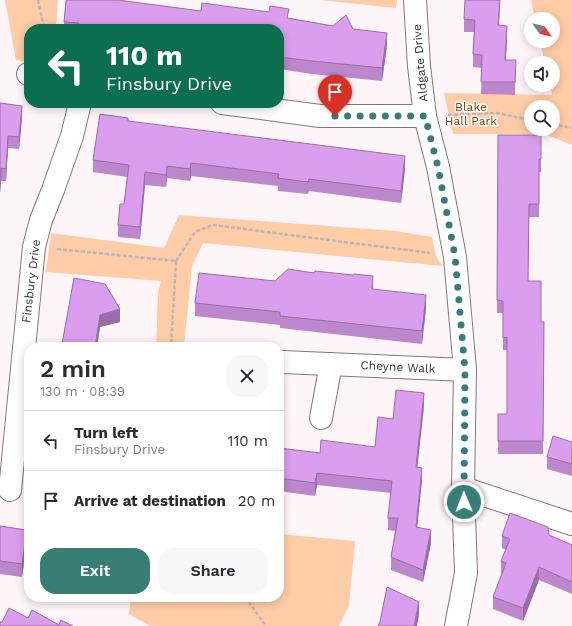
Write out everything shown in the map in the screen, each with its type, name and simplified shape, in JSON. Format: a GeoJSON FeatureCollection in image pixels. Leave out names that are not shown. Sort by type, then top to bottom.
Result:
{"type":"FeatureCollection","features":[{"type":"Feature","properties":{"kind":"street","name":"Aldgate Drive"},"geometry":{"type":"LineString","coordinates":[[415,0],[419,66],[425,116],[438,167],[455,256],[465,370],[463,488],[466,573],[456,626]]}},
{"type":"Feature","properties":{"kind":"street","name":"Finsbury Drive"},"geometry":{"type":"LineString","coordinates":[[28,342],[34,247],[41,220],[72,136],[79,108]]}},
{"type":"Feature","properties":{"kind":"street"},"geometry":{"type":"LineString","coordinates":[[260,108],[320,116],[425,116]]}},
{"type":"Feature","properties":{"kind":"street","name":"Cheyne Walk"},"geometry":{"type":"LineString","coordinates":[[284,362],[465,370]]}},
{"type":"Feature","properties":{"kind":"street"},"geometry":{"type":"LineString","coordinates":[[321,418],[331,364]]}},
{"type":"Feature","properties":{"kind":"street","name":"Finsbury Drive"},"geometry":{"type":"LineString","coordinates":[[10,490],[22,442],[24,410]]}},
{"type":"Feature","properties":{"kind":"street"},"geometry":{"type":"LineString","coordinates":[[463,488],[572,524]]}},
{"type":"Feature","properties":{"kind":"path"},"geometry":{"type":"LineString","coordinates":[[38,0],[43,24]]}},
{"type":"Feature","properties":{"kind":"path"},"geometry":{"type":"LineString","coordinates":[[425,116],[497,113],[524,119]]}},
{"type":"Feature","properties":{"kind":"path"},"geometry":{"type":"LineString","coordinates":[[560,125],[572,128]]}},
{"type":"Feature","properties":{"kind":"path"},"geometry":{"type":"LineString","coordinates":[[171,342],[176,261],[195,232],[213,225],[455,256]]}},
{"type":"Feature","properties":{"kind":"path"},"geometry":{"type":"LineString","coordinates":[[34,247],[176,261]]}},
{"type":"Feature","properties":{"kind":"path"},"geometry":{"type":"LineString","coordinates":[[249,602],[266,626]]}},
{"type":"Feature","properties":{"kind":"green space"},"geometry":{"type":"Polygon","coordinates":[[[5,0],[58,0],[56,24],[24,24],[24,61],[16,60],[5,0]]]}},
{"type":"Feature","properties":{"kind":"green space"},"geometry":{"type":"Polygon","coordinates":[[[320,0],[397,0],[396,8],[320,0]]]}},
{"type":"Feature","properties":{"kind":"green space","name":"Blake Hall Park"},"geometry":{"type":"Polygon","coordinates":[[[531,0],[572,0],[572,145],[550,136],[560,136],[560,100],[524,100],[524,134],[453,134],[444,93],[552,95],[551,92],[560,92],[560,56],[543,56],[542,48],[560,48],[560,12],[534,12],[531,0]]]}},
{"type":"Feature","properties":{"kind":"green space"},"geometry":{"type":"Polygon","coordinates":[[[179,215],[396,231],[432,237],[436,256],[442,266],[203,243],[192,266],[184,342],[156,342],[158,292],[161,281],[46,272],[51,233],[164,248],[179,215]]]}},
{"type":"Feature","properties":{"kind":"green space"},"geometry":{"type":"Polygon","coordinates":[[[284,534],[355,541],[349,605],[339,626],[150,626],[129,614],[130,602],[284,602],[284,534]]]}},
{"type":"Feature","properties":{"kind":"building"},"geometry":{"type":"Polygon","coordinates":[[[66,0],[118,0],[201,11],[202,3],[269,12],[270,6],[289,9],[287,18],[333,26],[346,15],[353,29],[387,33],[382,68],[284,58],[284,24],[79,24],[64,22],[66,0]]]}},
{"type":"Feature","properties":{"kind":"building"},"geometry":{"type":"Polygon","coordinates":[[[465,0],[500,0],[498,25],[507,26],[505,60],[516,60],[515,82],[481,82],[482,55],[473,54],[475,20],[464,19],[465,0]]]}},
{"type":"Feature","properties":{"kind":"building"},"geometry":{"type":"Polygon","coordinates":[[[0,103],[22,106],[19,137],[8,136],[6,169],[1,168],[0,180],[0,103]]]}},
{"type":"Feature","properties":{"kind":"building"},"geometry":{"type":"Polygon","coordinates":[[[100,114],[128,118],[128,121],[405,156],[401,191],[309,179],[308,182],[278,178],[279,174],[191,163],[190,169],[167,166],[166,175],[145,172],[140,227],[118,225],[120,204],[124,204],[129,165],[93,160],[100,114]]]}},
{"type":"Feature","properties":{"kind":"building"},"geometry":{"type":"Polygon","coordinates":[[[498,135],[541,136],[541,159],[539,159],[539,204],[529,204],[528,281],[541,281],[541,322],[544,322],[543,441],[498,441],[498,414],[507,414],[507,337],[503,338],[503,301],[497,300],[498,135]]]}},
{"type":"Feature","properties":{"kind":"building"},"geometry":{"type":"Polygon","coordinates":[[[288,269],[314,273],[315,271],[373,276],[372,289],[426,295],[422,331],[280,316],[280,312],[195,303],[199,273],[275,281],[288,269]]]}},
{"type":"Feature","properties":{"kind":"building"},"geometry":{"type":"Polygon","coordinates":[[[74,278],[105,284],[120,309],[100,315],[96,342],[62,342],[74,278]]]}},
{"type":"Feature","properties":{"kind":"building"},"geometry":{"type":"Polygon","coordinates":[[[396,390],[424,393],[416,467],[422,468],[416,527],[431,530],[423,570],[391,557],[398,518],[388,518],[392,481],[317,473],[315,483],[284,479],[284,449],[320,453],[321,440],[375,447],[378,417],[393,419],[396,390]]]}},
{"type":"Feature","properties":{"kind":"building"},"geometry":{"type":"Polygon","coordinates":[[[553,436],[572,442],[572,464],[547,457],[553,436]]]}},
{"type":"Feature","properties":{"kind":"building"},"geometry":{"type":"Polygon","coordinates":[[[510,513],[548,527],[549,535],[572,545],[572,582],[539,567],[523,608],[493,597],[506,563],[501,561],[510,539],[502,536],[510,513]]]}},
{"type":"Feature","properties":{"kind":"building"},"geometry":{"type":"Polygon","coordinates":[[[0,526],[24,530],[22,564],[0,561],[0,526]]]}},
{"type":"Feature","properties":{"kind":"building"},"geometry":{"type":"Polygon","coordinates":[[[387,587],[419,602],[414,626],[378,626],[387,587]]]}},
{"type":"Feature","properties":{"kind":"building"},"geometry":{"type":"Polygon","coordinates":[[[9,608],[28,618],[32,610],[59,625],[61,620],[73,626],[0,626],[0,622],[2,622],[9,608]]]}},
{"type":"Feature","properties":{"kind":"route"},"geometry":{"type":"LineString","coordinates":[[335,116],[425,116],[438,167],[455,256],[465,370],[464,502]]}}]}
